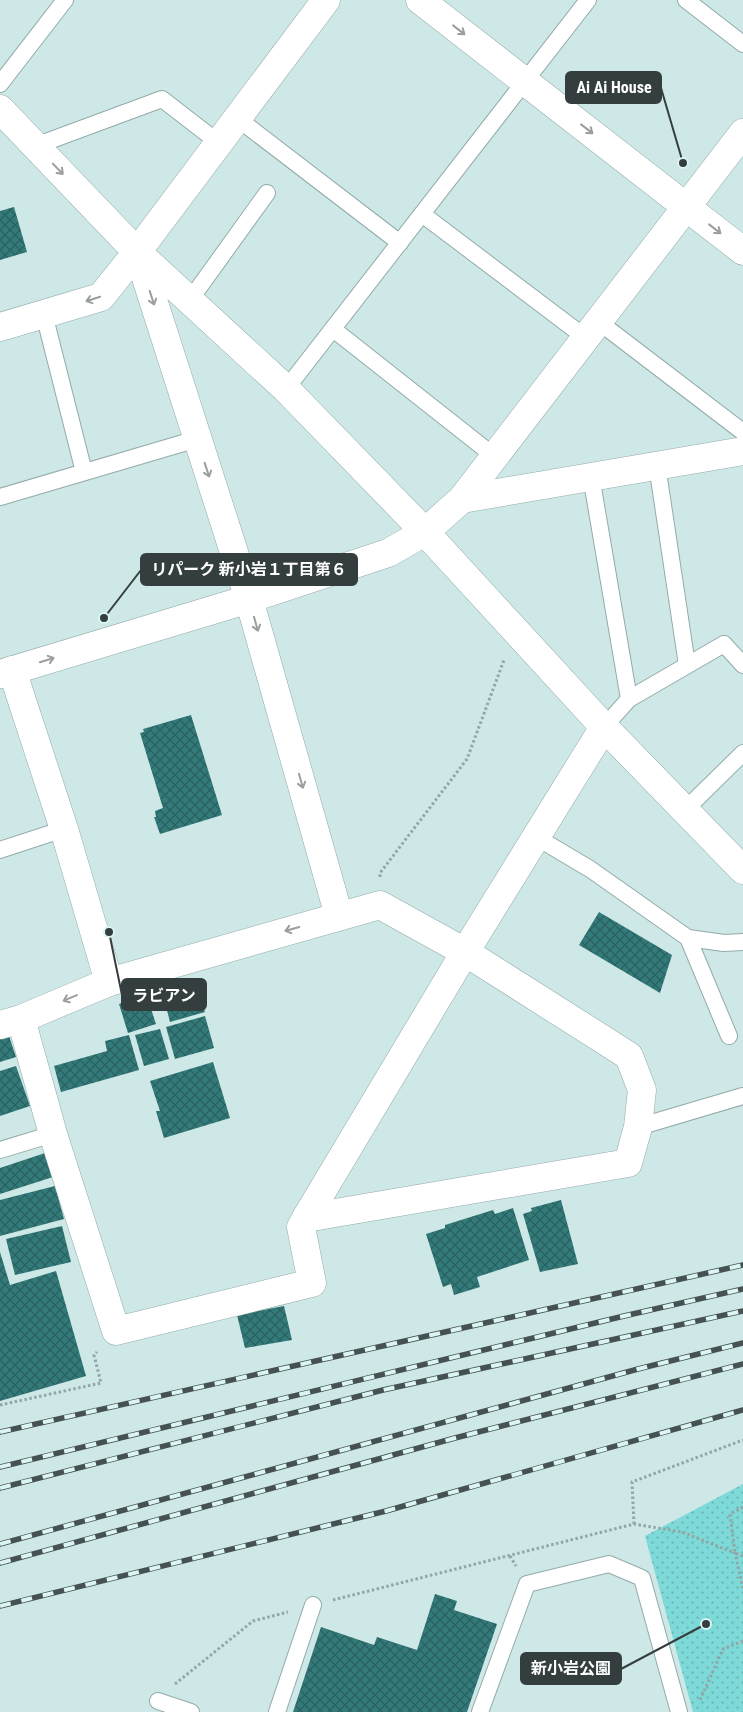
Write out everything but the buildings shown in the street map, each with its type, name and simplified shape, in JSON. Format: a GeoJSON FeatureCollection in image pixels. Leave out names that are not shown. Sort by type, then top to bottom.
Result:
{"type":"FeatureCollection","features":[{"type":"Feature","properties":{"kind":"street"},"geometry":{"type":"LineString","coordinates":[[0,327],[101,298],[326,0]]}},
{"type":"Feature","properties":{"kind":"street"},"geometry":{"type":"LineString","coordinates":[[420,0],[743,250]]}},
{"type":"Feature","properties":{"kind":"street"},"geometry":{"type":"LineString","coordinates":[[0,109],[18,137],[137,252],[286,390],[425,532],[604,726],[743,870]]}},
{"type":"Feature","properties":{"kind":"street"},"geometry":{"type":"LineString","coordinates":[[109,982],[64,829],[6,672],[249,599],[388,553],[425,532],[462,499],[743,133]]}},
{"type":"Feature","properties":{"kind":"street"},"geometry":{"type":"LineString","coordinates":[[137,252],[249,599],[339,916]]}},
{"type":"Feature","properties":{"kind":"street"},"geometry":{"type":"LineString","coordinates":[[462,499],[743,451]]}},
{"type":"Feature","properties":{"kind":"street"},"geometry":{"type":"LineString","coordinates":[[306,1218],[628,1163],[638,1127],[642,1090],[629,1056],[465,952],[380,906],[109,982],[11,1022],[53,1134],[116,1331],[312,1283],[301,1227],[306,1218],[465,952],[604,726]]}},
{"type":"Feature","properties":{"kind":"lane"},"geometry":{"type":"LineString","coordinates":[[0,84],[65,0]]}},
{"type":"Feature","properties":{"kind":"lane"},"geometry":{"type":"LineString","coordinates":[[286,390],[588,0]]}},
{"type":"Feature","properties":{"kind":"lane"},"geometry":{"type":"LineString","coordinates":[[686,0],[743,44]]}},
{"type":"Feature","properties":{"kind":"lane"},"geometry":{"type":"LineString","coordinates":[[18,137],[162,99],[219,143]]}},
{"type":"Feature","properties":{"kind":"lane"},"geometry":{"type":"LineString","coordinates":[[237,118],[400,243]]}},
{"type":"Feature","properties":{"kind":"lane"},"geometry":{"type":"LineString","coordinates":[[190,300],[268,193]]}},
{"type":"Feature","properties":{"kind":"lane"},"geometry":{"type":"LineString","coordinates":[[422,214],[743,432]]}},
{"type":"Feature","properties":{"kind":"lane"},"geometry":{"type":"LineString","coordinates":[[44,314],[84,472]]}},
{"type":"Feature","properties":{"kind":"lane"},"geometry":{"type":"LineString","coordinates":[[333,329],[494,456]]}},
{"type":"Feature","properties":{"kind":"lane"},"geometry":{"type":"LineString","coordinates":[[0,497],[198,439]]}},
{"type":"Feature","properties":{"kind":"lane"},"geometry":{"type":"LineString","coordinates":[[657,465],[687,665]]}},
{"type":"Feature","properties":{"kind":"lane"},"geometry":{"type":"LineString","coordinates":[[591,476],[629,699]]}},
{"type":"Feature","properties":{"kind":"lane"},"geometry":{"type":"LineString","coordinates":[[604,726],[629,699],[724,644],[743,665]]}},
{"type":"Feature","properties":{"kind":"lane"},"geometry":{"type":"LineString","coordinates":[[686,809],[743,753]]}},
{"type":"Feature","properties":{"kind":"lane"},"geometry":{"type":"LineString","coordinates":[[0,850],[64,829]]}},
{"type":"Feature","properties":{"kind":"lane"},"geometry":{"type":"LineString","coordinates":[[536,837],[590,869],[688,938],[724,943],[743,942]]}},
{"type":"Feature","properties":{"kind":"lane"},"geometry":{"type":"LineString","coordinates":[[688,938],[729,1036]]}},
{"type":"Feature","properties":{"kind":"lane"},"geometry":{"type":"LineString","coordinates":[[638,1127],[743,1096]]}},
{"type":"Feature","properties":{"kind":"lane"},"geometry":{"type":"LineString","coordinates":[[0,1150],[53,1134]]}},
{"type":"Feature","properties":{"kind":"lane"},"geometry":{"type":"LineString","coordinates":[[480,1712],[527,1584],[609,1564],[642,1578],[679,1712]]}},
{"type":"Feature","properties":{"kind":"lane"},"geometry":{"type":"LineString","coordinates":[[277,1712],[313,1605]]}},
{"type":"Feature","properties":{"kind":"lane"},"geometry":{"type":"LineString","coordinates":[[158,1701],[191,1712]]}},
{"type":"Feature","properties":{"kind":"path"},"geometry":{"type":"LineString","coordinates":[[380,906],[380,873],[467,759],[515,629]]}},
{"type":"Feature","properties":{"kind":"path"},"geometry":{"type":"LineString","coordinates":[[0,1405],[101,1383],[94,1355],[116,1331]]}},
{"type":"Feature","properties":{"kind":"path"},"geometry":{"type":"LineString","coordinates":[[634,1524],[632,1482],[743,1440]]}},
{"type":"Feature","properties":{"kind":"path"},"geometry":{"type":"LineString","coordinates":[[743,1507],[730,1514],[735,1553],[743,1588]]}},
{"type":"Feature","properties":{"kind":"path"},"geometry":{"type":"LineString","coordinates":[[158,1701],[181,1678],[253,1621],[634,1524],[682,1532],[743,1556]]}},
{"type":"Feature","properties":{"kind":"path"},"geometry":{"type":"LineString","coordinates":[[698,1704],[723,1649],[743,1641]]}},
{"type":"Feature","properties":{"kind":"shaded area"},"geometry":{"type":"Polygon","coordinates":[[[743,1484],[743,1712],[693,1712],[645,1536],[743,1484]]]}},
{"type":"Feature","properties":{"kind":"railway"},"geometry":{"type":"LineString","coordinates":[[0,1432],[743,1265]]}},
{"type":"Feature","properties":{"kind":"railway"},"geometry":{"type":"LineString","coordinates":[[0,1467],[743,1289]]}},
{"type":"Feature","properties":{"kind":"railway"},"geometry":{"type":"LineString","coordinates":[[0,1488],[383,1390],[743,1311]]}},
{"type":"Feature","properties":{"kind":"railway"},"geometry":{"type":"LineString","coordinates":[[0,1544],[638,1369],[743,1343]]}},
{"type":"Feature","properties":{"kind":"railway"},"geometry":{"type":"LineString","coordinates":[[0,1563],[455,1438],[743,1364]]}},
{"type":"Feature","properties":{"kind":"railway"},"geometry":{"type":"LineString","coordinates":[[0,1606],[386,1511],[743,1410]]}},
{"type":"Feature","properties":{"kind":"place","name":"Ai Ai House"},"geometry":{"type":"Point","coordinates":[683,163]}},
{"type":"Feature","properties":{"kind":"place","name":"リパーク 新小岩１丁目第６"},"geometry":{"type":"Point","coordinates":[104,618]}},
{"type":"Feature","properties":{"kind":"place","name":"ラビアン"},"geometry":{"type":"Point","coordinates":[109,932]}},
{"type":"Feature","properties":{"kind":"place","name":"新小岩公園"},"geometry":{"type":"Point","coordinates":[706,1624]}}]}
